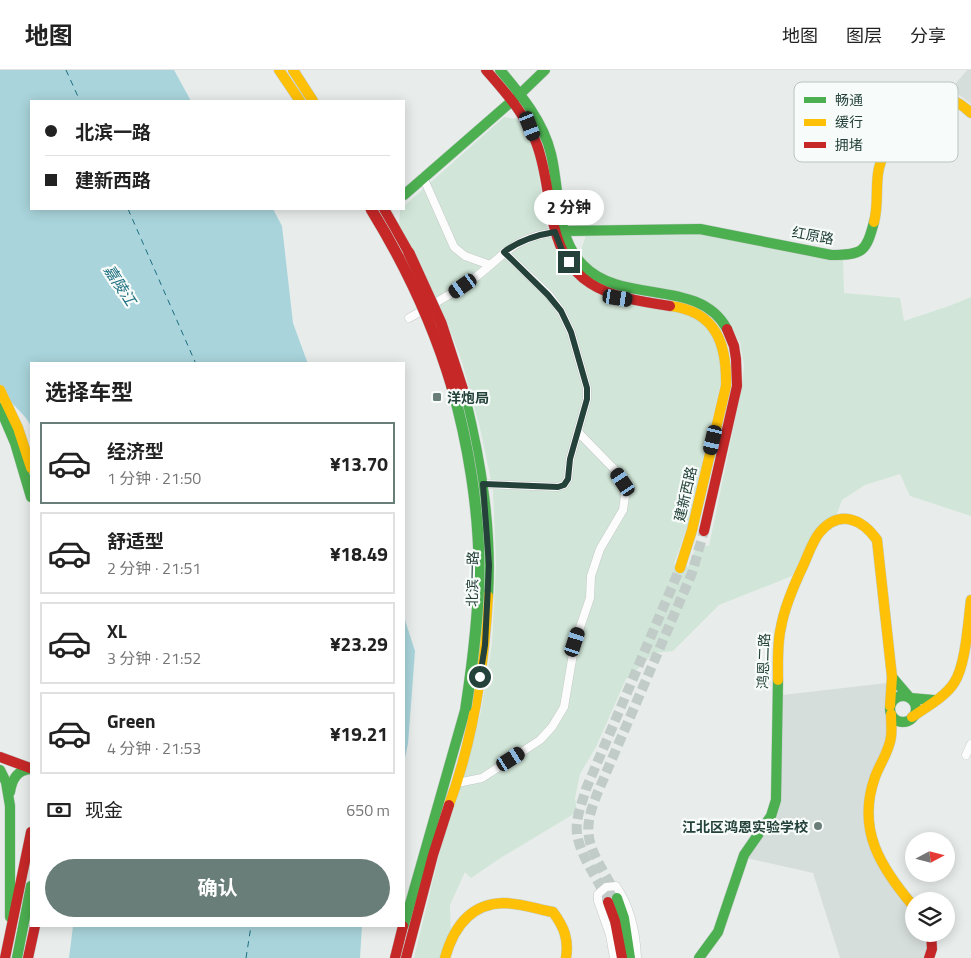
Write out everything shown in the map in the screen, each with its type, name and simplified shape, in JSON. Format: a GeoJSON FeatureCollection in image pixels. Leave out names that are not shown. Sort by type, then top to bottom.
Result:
{"type":"FeatureCollection","features":[{"type":"Feature","properties":{"kind":"main road"},"geometry":{"type":"LineString","coordinates":[[279,70],[299,100]]}},
{"type":"Feature","properties":{"kind":"main road"},"geometry":{"type":"LineString","coordinates":[[293,70],[312,100]]}},
{"type":"Feature","properties":{"kind":"main road","name":"建新西路"},"geometry":{"type":"LineString","coordinates":[[486,70],[538,120],[551,153],[563,253],[574,271],[592,286],[618,298],[690,310],[707,320],[719,334],[725,350],[726,386],[692,530],[680,568]]}},
{"type":"Feature","properties":{"kind":"main road","name":"建新西路"},"geometry":{"type":"LineString","coordinates":[[500,70],[516,98]]}},
{"type":"Feature","properties":{"kind":"main road"},"geometry":{"type":"LineString","coordinates":[[405,194],[516,98],[545,70]]}},
{"type":"Feature","properties":{"kind":"main road","name":"红原路"},"geometry":{"type":"LineString","coordinates":[[958,101],[971,113]]}},
{"type":"Feature","properties":{"kind":"main road","name":"红原路"},"geometry":{"type":"LineString","coordinates":[[560,232],[700,229],[831,255],[859,252],[869,242],[877,212],[878,169],[881,162]]}},
{"type":"Feature","properties":{"kind":"main road","name":"北滨一路"},"geometry":{"type":"LineString","coordinates":[[384,212],[417,269],[440,321],[456,365],[474,429],[483,484],[489,565],[485,645],[475,709],[457,783],[437,841],[406,958]]}},
{"type":"Feature","properties":{"kind":"main road","name":"北滨一路"},"geometry":{"type":"LineString","coordinates":[[384,212],[407,273],[431,325],[446,368],[464,433],[473,486],[479,566],[475,644],[466,707],[446,782],[427,839],[405,922]]}},
{"type":"Feature","properties":{"kind":"main road","name":"建新西路"},"geometry":{"type":"LineString","coordinates":[[560,232],[581,264],[597,278],[620,287],[692,300],[711,310],[726,324],[735,345],[738,365],[736,386],[704,531]]}},
{"type":"Feature","properties":{"kind":"main road"},"geometry":{"type":"LineString","coordinates":[[0,390],[26,448],[30,464]]}},
{"type":"Feature","properties":{"kind":"main road"},"geometry":{"type":"LineString","coordinates":[[0,408],[15,443],[30,494]]}},
{"type":"Feature","properties":{"kind":"main road","name":"鸿恩二路"},"geometry":{"type":"LineString","coordinates":[[699,958],[718,932],[744,855],[771,816],[776,800],[778,642],[780,625],[785,608],[819,533],[827,524],[852,518],[863,523],[871,530],[877,540],[892,677]]}},
{"type":"Feature","properties":{"kind":"main road"},"geometry":{"type":"LineString","coordinates":[[891,738],[933,700],[946,692],[955,682],[960,667],[971,600]]}},
{"type":"Feature","properties":{"kind":"main road"},"geometry":{"type":"LineString","coordinates":[[892,677],[910,698],[916,710],[911,719],[900,722],[896,720],[891,710],[892,702],[898,697],[906,696],[910,698],[933,700]]}},
{"type":"Feature","properties":{"kind":"main road"},"geometry":{"type":"LineString","coordinates":[[892,677],[891,738],[874,780],[870,797],[869,816],[876,853],[884,870],[905,896]]}},
{"type":"Feature","properties":{"kind":"main road"},"geometry":{"type":"LineString","coordinates":[[0,757],[30,768]]}},
{"type":"Feature","properties":{"kind":"main road"},"geometry":{"type":"LineString","coordinates":[[10,929],[10,788],[14,776],[22,770],[30,768]]}},
{"type":"Feature","properties":{"kind":"main road"},"geometry":{"type":"LineString","coordinates":[[0,770],[6,782],[10,806]]}},
{"type":"Feature","properties":{"kind":"main road"},"geometry":{"type":"LineString","coordinates":[[4,958],[30,837]]}},
{"type":"Feature","properties":{"kind":"main road"},"geometry":{"type":"LineString","coordinates":[[17,958],[30,891]]}},
{"type":"Feature","properties":{"kind":"main road"},"geometry":{"type":"LineString","coordinates":[[622,958],[612,900],[624,918],[630,958]]}},
{"type":"Feature","properties":{"kind":"main road"},"geometry":{"type":"LineString","coordinates":[[445,958],[452,936],[462,921],[473,912],[503,903],[553,912],[565,927],[568,944],[566,958]]}},
{"type":"Feature","properties":{"kind":"main road"},"geometry":{"type":"LineString","coordinates":[[28,958],[35,927]]}},
{"type":"Feature","properties":{"kind":"main road","name":"北滨一路"},"geometry":{"type":"LineString","coordinates":[[395,958],[404,927]]}},
{"type":"Feature","properties":{"kind":"main road"},"geometry":{"type":"LineString","coordinates":[[929,958],[932,949],[932,942]]}},
{"type":"Feature","properties":{"kind":"street"},"geometry":{"type":"LineString","coordinates":[[423,177],[454,247],[465,256],[490,265]]}},
{"type":"Feature","properties":{"kind":"street"},"geometry":{"type":"LineString","coordinates":[[409,318],[452,294],[516,243],[539,234],[560,232]]}},
{"type":"Feature","properties":{"kind":"street"},"geometry":{"type":"LineString","coordinates":[[483,484],[558,487],[564,485],[568,479],[570,459],[587,399],[587,388],[571,332],[561,311],[548,295],[504,252]]}},
{"type":"Feature","properties":{"kind":"street"},"geometry":{"type":"LineString","coordinates":[[457,783],[482,778],[540,740],[552,727],[564,707],[575,642],[590,598],[591,576],[600,549],[623,510],[625,496],[623,482],[614,469],[578,432]]}},
{"type":"Feature","properties":{"kind":"street"},"geometry":{"type":"LineString","coordinates":[[966,755],[971,744]]}},
{"type":"Feature","properties":{"kind":"street"},"geometry":{"type":"LineString","coordinates":[[614,958],[610,935],[598,901],[598,894],[606,887],[616,886],[622,894],[632,922],[637,946],[637,958]]}},
{"type":"Feature","properties":{"kind":"shaded area"},"geometry":{"type":"Polygon","coordinates":[[[967,70],[971,70],[971,104],[958,94],[957,82],[967,70]]]}},
{"type":"Feature","properties":{"kind":"shaded area","name":"江北区鸿恩实验学校"},"geometry":{"type":"Polygon","coordinates":[[[887,683],[888,737],[871,779],[868,835],[905,897],[905,942],[928,942],[929,949],[925,958],[840,958],[813,873],[746,858],[775,817],[782,695],[887,683]]]}},
{"type":"Feature","properties":{"kind":"green space"},"geometry":{"type":"Polygon","coordinates":[[[504,117],[517,119],[525,128],[536,156],[546,225],[559,256],[589,289],[689,312],[717,336],[724,369],[687,527],[674,564],[688,567],[697,545],[709,546],[742,387],[744,365],[740,343],[728,321],[713,307],[619,282],[600,274],[586,264],[580,253],[586,235],[700,233],[843,259],[844,293],[900,298],[904,321],[971,297],[971,516],[910,496],[900,474],[865,485],[842,500],[836,516],[828,520],[815,533],[792,576],[719,605],[673,651],[653,653],[626,679],[596,747],[580,774],[575,798],[577,812],[471,878],[465,872],[450,905],[451,934],[443,958],[414,958],[442,843],[459,792],[481,711],[492,644],[496,564],[493,490],[480,428],[462,362],[446,319],[399,224],[400,210],[405,210],[405,205],[504,117]]]}},
{"type":"Feature","properties":{"kind":"water","name":"嘉陵江"},"geometry":{"type":"Polygon","coordinates":[[[0,70],[174,70],[190,100],[30,100],[30,210],[274,210],[282,226],[293,323],[307,362],[30,362],[30,424],[0,390],[0,70]]]}},
{"type":"Feature","properties":{"kind":"water"},"geometry":{"type":"Polygon","coordinates":[[[405,620],[415,651],[408,744],[405,758],[405,620]]]}},
{"type":"Feature","properties":{"kind":"water"},"geometry":{"type":"Polygon","coordinates":[[[73,927],[362,927],[360,958],[69,958],[73,927]]]}},
{"type":"Feature","properties":{"kind":"ferry route"},"geometry":{"type":"LineString","coordinates":[[66,70],[80,100]]}},
{"type":"Feature","properties":{"kind":"ferry route"},"geometry":{"type":"LineString","coordinates":[[128,210],[195,362]]}},
{"type":"Feature","properties":{"kind":"ferry route"},"geometry":{"type":"LineString","coordinates":[[246,958],[251,927]]}},
{"type":"Feature","properties":{"kind":"tunnel"},"geometry":{"type":"LineString","coordinates":[[617,898],[597,861],[590,842],[588,832],[590,814],[692,573],[704,531]]}},
{"type":"Feature","properties":{"kind":"tunnel"},"geometry":{"type":"LineString","coordinates":[[608,902],[582,852],[577,834],[578,817],[586,789],[680,568]]}},
{"type":"Feature","properties":{"kind":"traffic: fast"},"geometry":{"type":"LineString","coordinates":[[500,70],[523,99],[543,130],[551,154],[560,212],[567,241],[583,265],[599,277],[618,285],[679,297],[698,303],[714,313],[727,329]]}},
{"type":"Feature","properties":{"kind":"traffic: fast"},"geometry":{"type":"LineString","coordinates":[[405,194],[545,70]]}},
{"type":"Feature","properties":{"kind":"traffic: fast"},"geometry":{"type":"LineString","coordinates":[[565,231],[700,229],[831,255],[842,255],[857,252],[865,246],[874,222]]}},
{"type":"Feature","properties":{"kind":"traffic: fast"},"geometry":{"type":"LineString","coordinates":[[452,387],[463,430],[475,500],[479,567],[477,620],[466,707]]}},
{"type":"Feature","properties":{"kind":"traffic: fast"},"geometry":{"type":"LineString","coordinates":[[465,397],[476,446],[487,520],[488,596]]}},
{"type":"Feature","properties":{"kind":"traffic: fast"},"geometry":{"type":"LineString","coordinates":[[0,408],[15,443],[30,494]]}},
{"type":"Feature","properties":{"kind":"traffic: fast"},"geometry":{"type":"LineString","coordinates":[[892,677],[910,698],[933,700]]}},
{"type":"Feature","properties":{"kind":"traffic: fast"},"geometry":{"type":"LineString","coordinates":[[699,958],[718,932],[744,855],[771,816],[776,800],[778,680]]}},
{"type":"Feature","properties":{"kind":"traffic: fast"},"geometry":{"type":"LineString","coordinates":[[903,696],[912,700],[916,709],[912,718],[903,722],[894,718],[890,709],[894,700],[903,696]]}},
{"type":"Feature","properties":{"kind":"traffic: fast"},"geometry":{"type":"LineString","coordinates":[[405,921],[466,707]]}},
{"type":"Feature","properties":{"kind":"traffic: fast"},"geometry":{"type":"LineString","coordinates":[[10,792],[16,776],[22,771],[30,769]]}},
{"type":"Feature","properties":{"kind":"traffic: fast"},"geometry":{"type":"LineString","coordinates":[[0,770],[6,782],[10,806],[10,917]]}},
{"type":"Feature","properties":{"kind":"traffic: fast"},"geometry":{"type":"LineString","coordinates":[[17,958],[30,891]]}},
{"type":"Feature","properties":{"kind":"traffic: fast"},"geometry":{"type":"LineString","coordinates":[[617,898],[624,918],[630,958]]}},
{"type":"Feature","properties":{"kind":"traffic: slow"},"geometry":{"type":"LineString","coordinates":[[279,70],[299,100]]}},
{"type":"Feature","properties":{"kind":"traffic: slow"},"geometry":{"type":"LineString","coordinates":[[293,70],[312,100]]}},
{"type":"Feature","properties":{"kind":"traffic: slow"},"geometry":{"type":"LineString","coordinates":[[958,103],[971,113]]}},
{"type":"Feature","properties":{"kind":"traffic: slow"},"geometry":{"type":"LineString","coordinates":[[874,222],[877,181],[881,162]]}},
{"type":"Feature","properties":{"kind":"traffic: slow"},"geometry":{"type":"LineString","coordinates":[[670,306],[686,309],[708,322],[716,332],[721,344],[726,371],[726,386],[692,530],[680,568]]}},
{"type":"Feature","properties":{"kind":"traffic: slow"},"geometry":{"type":"LineString","coordinates":[[0,390],[18,428],[30,465]]}},
{"type":"Feature","properties":{"kind":"traffic: slow"},"geometry":{"type":"LineString","coordinates":[[778,680],[778,646],[783,619],[790,595],[811,548],[817,535],[828,525],[835,521],[850,519],[865,527],[877,540],[892,677],[890,706]]}},
{"type":"Feature","properties":{"kind":"traffic: slow"},"geometry":{"type":"LineString","coordinates":[[449,805],[465,754],[476,702],[484,649],[488,596]]}},
{"type":"Feature","properties":{"kind":"traffic: slow"},"geometry":{"type":"LineString","coordinates":[[912,717],[935,702],[954,683],[961,666],[966,643],[971,600]]}},
{"type":"Feature","properties":{"kind":"traffic: slow"},"geometry":{"type":"LineString","coordinates":[[891,714],[890,742],[875,777],[868,814],[870,831],[882,863],[905,896]]}},
{"type":"Feature","properties":{"kind":"traffic: slow"},"geometry":{"type":"LineString","coordinates":[[445,958],[448,947],[464,920],[481,908],[491,904],[503,903],[553,912],[565,934],[567,945],[566,958]]}},
{"type":"Feature","properties":{"kind":"traffic: jam"},"geometry":{"type":"LineString","coordinates":[[486,70],[515,105],[533,134],[546,178],[557,237],[566,257],[577,272],[590,283],[606,292],[625,298],[670,306]]}},
{"type":"Feature","properties":{"kind":"traffic: jam"},"geometry":{"type":"LineString","coordinates":[[372,210],[396,252],[417,295],[436,340],[452,387]]}},
{"type":"Feature","properties":{"kind":"traffic: jam"},"geometry":{"type":"LineString","coordinates":[[385,210],[409,253]]}},
{"type":"Feature","properties":{"kind":"traffic: jam"},"geometry":{"type":"LineString","coordinates":[[409,253],[441,323],[465,397]]}},
{"type":"Feature","properties":{"kind":"traffic: jam"},"geometry":{"type":"LineString","coordinates":[[704,531],[737,386],[734,346],[727,329]]}},
{"type":"Feature","properties":{"kind":"traffic: jam"},"geometry":{"type":"LineString","coordinates":[[0,757],[30,768]]}},
{"type":"Feature","properties":{"kind":"traffic: jam"},"geometry":{"type":"LineString","coordinates":[[406,958],[433,855],[449,805]]}},
{"type":"Feature","properties":{"kind":"traffic: jam"},"geometry":{"type":"LineString","coordinates":[[5,958],[30,837]]}},
{"type":"Feature","properties":{"kind":"traffic: jam"},"geometry":{"type":"LineString","coordinates":[[608,902],[615,921],[622,958]]}},
{"type":"Feature","properties":{"kind":"traffic: jam"},"geometry":{"type":"LineString","coordinates":[[28,958],[35,927]]}},
{"type":"Feature","properties":{"kind":"traffic: jam"},"geometry":{"type":"LineString","coordinates":[[395,958],[403,927]]}},
{"type":"Feature","properties":{"kind":"traffic: jam"},"geometry":{"type":"LineString","coordinates":[[929,958],[932,949],[932,942]]}},
{"type":"Feature","properties":{"kind":"place","name":"洋炮局"},"geometry":{"type":"Point","coordinates":[437,397]}},
{"type":"Feature","properties":{"kind":"place","name":"江北区鸿恩实验学校"},"geometry":{"type":"Point","coordinates":[818,826]}},
{"type":"Feature","properties":{"kind":"route"},"geometry":{"type":"LineString","coordinates":[[480,677],[485,645],[489,565],[483,484],[558,487],[564,485],[568,479],[570,459],[587,399],[587,388],[571,332],[561,311],[548,295],[504,252],[516,243],[539,234],[555,232],[563,253],[569,262]]}}]}
